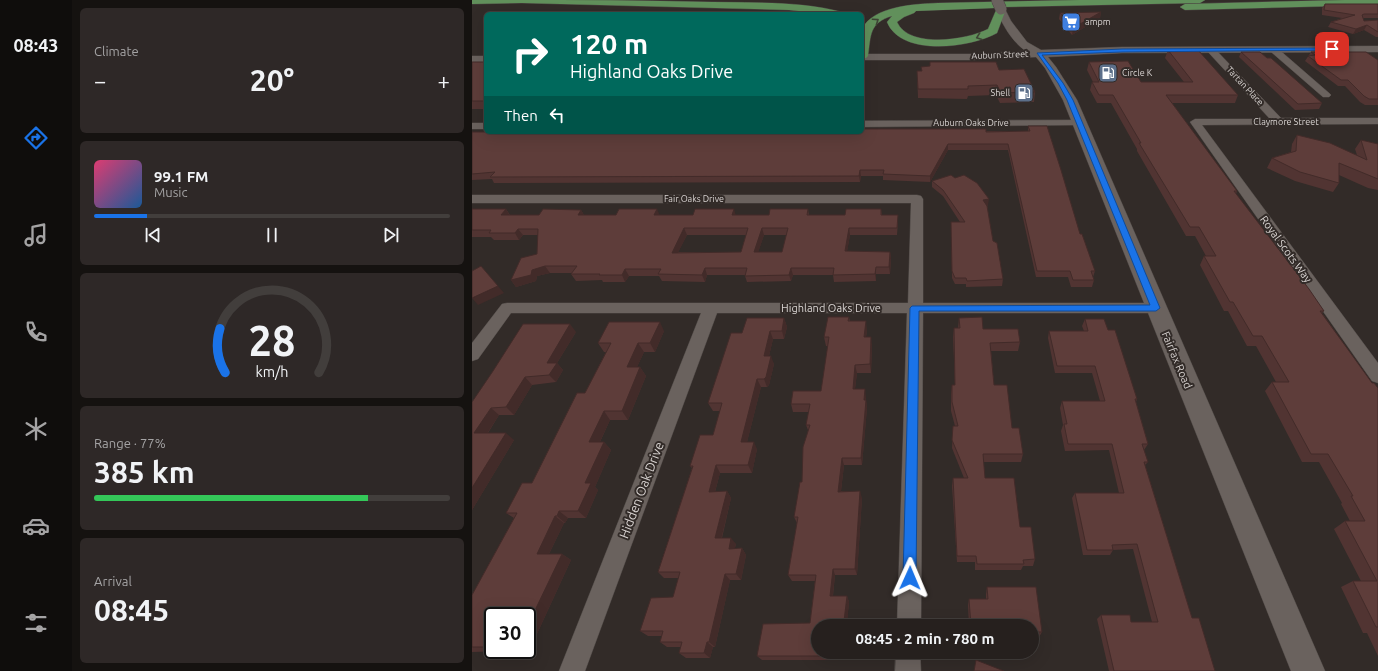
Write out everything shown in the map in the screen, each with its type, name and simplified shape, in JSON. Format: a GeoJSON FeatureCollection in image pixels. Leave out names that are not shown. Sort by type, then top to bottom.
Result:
{"type":"FeatureCollection","features":[{"type":"Feature","properties":{"kind":"highway"},"geometry":{"type":"LineString","coordinates":[[516,0],[789,7],[828,12]]}},
{"type":"Feature","properties":{"kind":"highway"},"geometry":{"type":"LineString","coordinates":[[472,1],[566,0]]}},
{"type":"Feature","properties":{"kind":"highway"},"geometry":{"type":"LineString","coordinates":[[864,46],[867,30],[871,23],[888,14],[914,8],[1200,0]]}},
{"type":"Feature","properties":{"kind":"highway"},"geometry":{"type":"LineString","coordinates":[[1016,7],[1036,11],[1378,2]]}},
{"type":"Feature","properties":{"kind":"highway"},"geometry":{"type":"LineString","coordinates":[[946,6],[921,9],[900,14],[892,22],[892,27],[897,32],[918,40],[934,42],[965,41],[980,38],[993,31],[999,4]]}},
{"type":"Feature","properties":{"kind":"main road","name":"Fairfax Road"},"geometry":{"type":"LineString","coordinates":[[999,4],[1006,21],[1022,44],[1039,54],[1060,83],[1079,123],[1308,671]]}},
{"type":"Feature","properties":{"kind":"main road"},"geometry":{"type":"LineString","coordinates":[[1038,40],[1042,45],[1039,54]]}},
{"type":"Feature","properties":{"kind":"main road","name":"Auburn Street"},"geometry":{"type":"LineString","coordinates":[[864,57],[970,57],[1122,50],[1378,49]]}},
{"type":"Feature","properties":{"kind":"main road"},"geometry":{"type":"LineString","coordinates":[[472,59],[484,59]]}},
{"type":"Feature","properties":{"kind":"street","name":"Tartan Place"},"geometry":{"type":"LineString","coordinates":[[1211,50],[1279,122]]}},
{"type":"Feature","properties":{"kind":"street"},"geometry":{"type":"LineString","coordinates":[[1273,50],[1326,95]]}},
{"type":"Feature","properties":{"kind":"street","name":"Claymore Street"},"geometry":{"type":"LineString","coordinates":[[1195,122],[1378,121]]}},
{"type":"Feature","properties":{"kind":"street","name":"Royal Scots Way"},"geometry":{"type":"LineString","coordinates":[[1195,122],[1378,376]]}},
{"type":"Feature","properties":{"kind":"street","name":"Auburn Oaks Drive"},"geometry":{"type":"LineString","coordinates":[[864,124],[1079,123]]}},
{"type":"Feature","properties":{"kind":"street"},"geometry":{"type":"LineString","coordinates":[[472,126],[484,126]]}},
{"type":"Feature","properties":{"kind":"street","name":"Fair Oaks Drive"},"geometry":{"type":"LineString","coordinates":[[472,200],[917,200],[915,308]]}},
{"type":"Feature","properties":{"kind":"street","name":"Highland Oaks Drive"},"geometry":{"type":"LineString","coordinates":[[472,355],[507,308],[1156,308]]}},
{"type":"Feature","properties":{"kind":"street","name":"Hidden Oak Drive"},"geometry":{"type":"LineString","coordinates":[[572,671],[711,308]]}},
{"type":"Feature","properties":{"kind":"street"},"geometry":{"type":"LineString","coordinates":[[909,619],[915,308]]}},
{"type":"Feature","properties":{"kind":"street"},"geometry":{"type":"LineString","coordinates":[[908,659],[908,671]]}},
{"type":"Feature","properties":{"kind":"building"},"geometry":{"type":"Polygon","coordinates":[[[1325,4],[1378,4],[1378,14],[1362,15],[1364,21],[1378,20],[1378,32],[1367,25],[1356,29],[1331,22],[1355,15],[1324,10],[1325,4]]]}},
{"type":"Feature","properties":{"kind":"building"},"geometry":{"type":"Polygon","coordinates":[[[1101,12],[1073,28],[1060,13],[1101,12]]]}},
{"type":"Feature","properties":{"kind":"building"},"geometry":{"type":"Polygon","coordinates":[[[1168,50],[1198,50],[1238,95],[1166,95],[1237,191],[1234,191],[1309,289],[1324,311],[1320,311],[1372,383],[1374,383],[1378,388],[1378,627],[1376,627],[1353,581],[1377,581],[1345,521],[1365,521],[1351,496],[1353,496],[1328,454],[1311,454],[1272,382],[1289,382],[1262,336],[1253,336],[1233,302],[1230,302],[1204,256],[1216,256],[1199,227],[1190,227],[1139,143],[1141,143],[1113,95],[1099,95],[1092,82],[1099,82],[1089,62],[1128,61],[1141,82],[1193,82],[1168,50]]]}},
{"type":"Feature","properties":{"kind":"building"},"geometry":{"type":"Polygon","coordinates":[[[1241,52],[1260,52],[1267,58],[1271,58],[1322,103],[1298,104],[1241,52]]]}},
{"type":"Feature","properties":{"kind":"building"},"geometry":{"type":"Polygon","coordinates":[[[1311,52],[1366,52],[1378,60],[1378,99],[1369,99],[1348,80],[1341,80],[1308,56],[1315,55],[1311,52]]]}},
{"type":"Feature","properties":{"kind":"building"},"geometry":{"type":"Polygon","coordinates":[[[472,62],[484,62],[484,101],[472,101],[472,62]]]}},
{"type":"Feature","properties":{"kind":"building"},"geometry":{"type":"Polygon","coordinates":[[[930,62],[996,62],[999,70],[1024,69],[1035,92],[1001,93],[997,85],[968,86],[968,89],[918,89],[917,71],[922,71],[921,67],[930,66],[930,62]]]}},
{"type":"Feature","properties":{"kind":"building"},"geometry":{"type":"Polygon","coordinates":[[[1028,126],[1047,126],[1080,234],[1082,234],[1095,271],[1091,271],[1094,280],[1073,280],[1070,271],[1037,271],[1008,144],[948,144],[930,176],[883,174],[884,170],[860,170],[859,176],[490,177],[495,172],[472,174],[472,132],[484,132],[484,134],[864,134],[864,129],[986,129],[986,132],[1030,131],[1028,126]]]}},
{"type":"Feature","properties":{"kind":"building"},"geometry":{"type":"Polygon","coordinates":[[[1297,135],[1330,143],[1367,160],[1361,140],[1378,144],[1378,179],[1339,163],[1339,183],[1300,172],[1272,158],[1296,151],[1297,135]]]}},
{"type":"Feature","properties":{"kind":"building"},"geometry":{"type":"Polygon","coordinates":[[[951,175],[955,178],[964,175],[977,183],[989,199],[983,200],[987,206],[993,241],[997,243],[1003,279],[967,281],[966,278],[955,278],[952,271],[951,222],[965,222],[943,190],[932,181],[951,175]]]}},
{"type":"Feature","properties":{"kind":"building"},"geometry":{"type":"Polygon","coordinates":[[[472,209],[506,209],[501,215],[539,215],[543,209],[581,210],[578,215],[616,215],[619,209],[657,209],[654,215],[693,215],[695,209],[734,209],[732,215],[769,215],[770,209],[808,209],[807,215],[845,215],[846,209],[881,209],[881,215],[898,215],[897,228],[849,228],[845,251],[890,252],[889,267],[876,267],[875,274],[833,275],[834,268],[791,268],[789,275],[745,276],[747,268],[705,268],[702,275],[658,274],[661,269],[625,269],[622,275],[599,275],[600,274],[571,274],[577,266],[545,266],[532,270],[531,275],[511,280],[521,258],[537,254],[538,229],[518,229],[515,233],[489,233],[491,230],[472,230],[472,209]],[[684,228],[672,253],[741,252],[748,228],[684,228]],[[762,228],[754,252],[782,252],[788,228],[762,228]]]}},
{"type":"Feature","properties":{"kind":"building"},"geometry":{"type":"Polygon","coordinates":[[[481,266],[498,286],[472,298],[472,271],[481,266]]]}},
{"type":"Feature","properties":{"kind":"building"},"geometry":{"type":"Polygon","coordinates":[[[828,317],[849,317],[848,321],[866,321],[864,337],[871,337],[870,364],[855,365],[853,389],[865,389],[864,400],[866,400],[861,458],[842,458],[838,492],[860,491],[855,569],[833,569],[830,596],[847,596],[844,619],[811,619],[811,656],[757,656],[763,624],[810,623],[816,575],[788,575],[798,517],[794,517],[800,482],[802,482],[803,447],[810,425],[806,425],[810,404],[791,404],[793,391],[821,391],[829,337],[824,337],[828,317]]]}},
{"type":"Feature","properties":{"kind":"building"},"geometry":{"type":"Polygon","coordinates":[[[982,317],[983,329],[1018,329],[1020,342],[990,343],[994,385],[1007,385],[1012,428],[1019,428],[1023,454],[983,454],[985,478],[1014,478],[1020,527],[1031,527],[1035,559],[1023,560],[1024,564],[977,564],[976,556],[957,556],[953,478],[968,478],[952,440],[953,426],[958,426],[952,402],[952,385],[955,385],[954,328],[960,328],[959,318],[982,317]]]}},
{"type":"Feature","properties":{"kind":"building"},"geometry":{"type":"Polygon","coordinates":[[[747,318],[784,318],[782,331],[770,331],[764,356],[771,356],[766,377],[764,379],[757,379],[741,442],[754,442],[748,465],[716,465],[709,492],[727,491],[715,538],[731,538],[729,549],[742,548],[736,574],[725,574],[709,642],[707,642],[704,653],[679,653],[682,642],[660,642],[663,631],[640,631],[651,598],[673,597],[680,572],[658,572],[693,466],[690,466],[700,435],[713,435],[722,403],[708,403],[731,333],[742,333],[747,318]]]}},
{"type":"Feature","properties":{"kind":"building"},"geometry":{"type":"Polygon","coordinates":[[[1085,319],[1104,319],[1108,330],[1115,330],[1137,399],[1135,399],[1148,444],[1142,444],[1148,462],[1144,462],[1192,618],[1199,618],[1215,671],[1114,671],[1101,615],[1130,615],[1131,622],[1158,622],[1137,544],[1112,545],[1113,550],[1087,550],[1075,493],[1124,493],[1112,444],[1068,444],[1064,424],[1067,424],[1062,401],[1105,401],[1095,366],[1057,366],[1049,331],[1088,331],[1085,319]]]}},
{"type":"Feature","properties":{"kind":"building"},"geometry":{"type":"Polygon","coordinates":[[[609,322],[660,322],[650,343],[638,343],[627,367],[640,367],[622,411],[604,411],[589,442],[604,442],[585,483],[591,483],[578,511],[559,511],[557,516],[555,516],[537,554],[562,554],[536,608],[536,607],[484,607],[484,647],[472,647],[472,595],[517,513],[506,513],[522,483],[532,483],[577,393],[585,393],[611,343],[598,343],[609,322]]]}},
{"type":"Feature","properties":{"kind":"building"},"geometry":{"type":"Polygon","coordinates":[[[523,324],[570,324],[547,363],[557,363],[549,375],[525,377],[506,407],[491,408],[474,433],[506,433],[472,488],[472,402],[523,324]]]}},
{"type":"Feature","properties":{"kind":"building"},"geometry":{"type":"Polygon","coordinates":[[[987,587],[1036,587],[1042,632],[1039,632],[1039,619],[970,619],[969,599],[988,599],[987,587]]]}},
{"type":"Feature","properties":{"kind":"building"},"geometry":{"type":"Polygon","coordinates":[[[976,660],[1004,671],[974,671],[976,660]]]}},
{"type":"Feature","properties":{"kind":"place","name":"ampm"},"geometry":{"type":"Point","coordinates":[1071,22]}},
{"type":"Feature","properties":{"kind":"place","name":"Circle K"},"geometry":{"type":"Point","coordinates":[1108,73]}},
{"type":"Feature","properties":{"kind":"place","name":"Shell"},"geometry":{"type":"Point","coordinates":[1024,93]}},
{"type":"Feature","properties":{"kind":"route"},"geometry":{"type":"LineString","coordinates":[[910,578],[915,308],[1156,308],[1070,100],[1050,68],[1039,54],[1122,50],[1332,49]]}}]}
